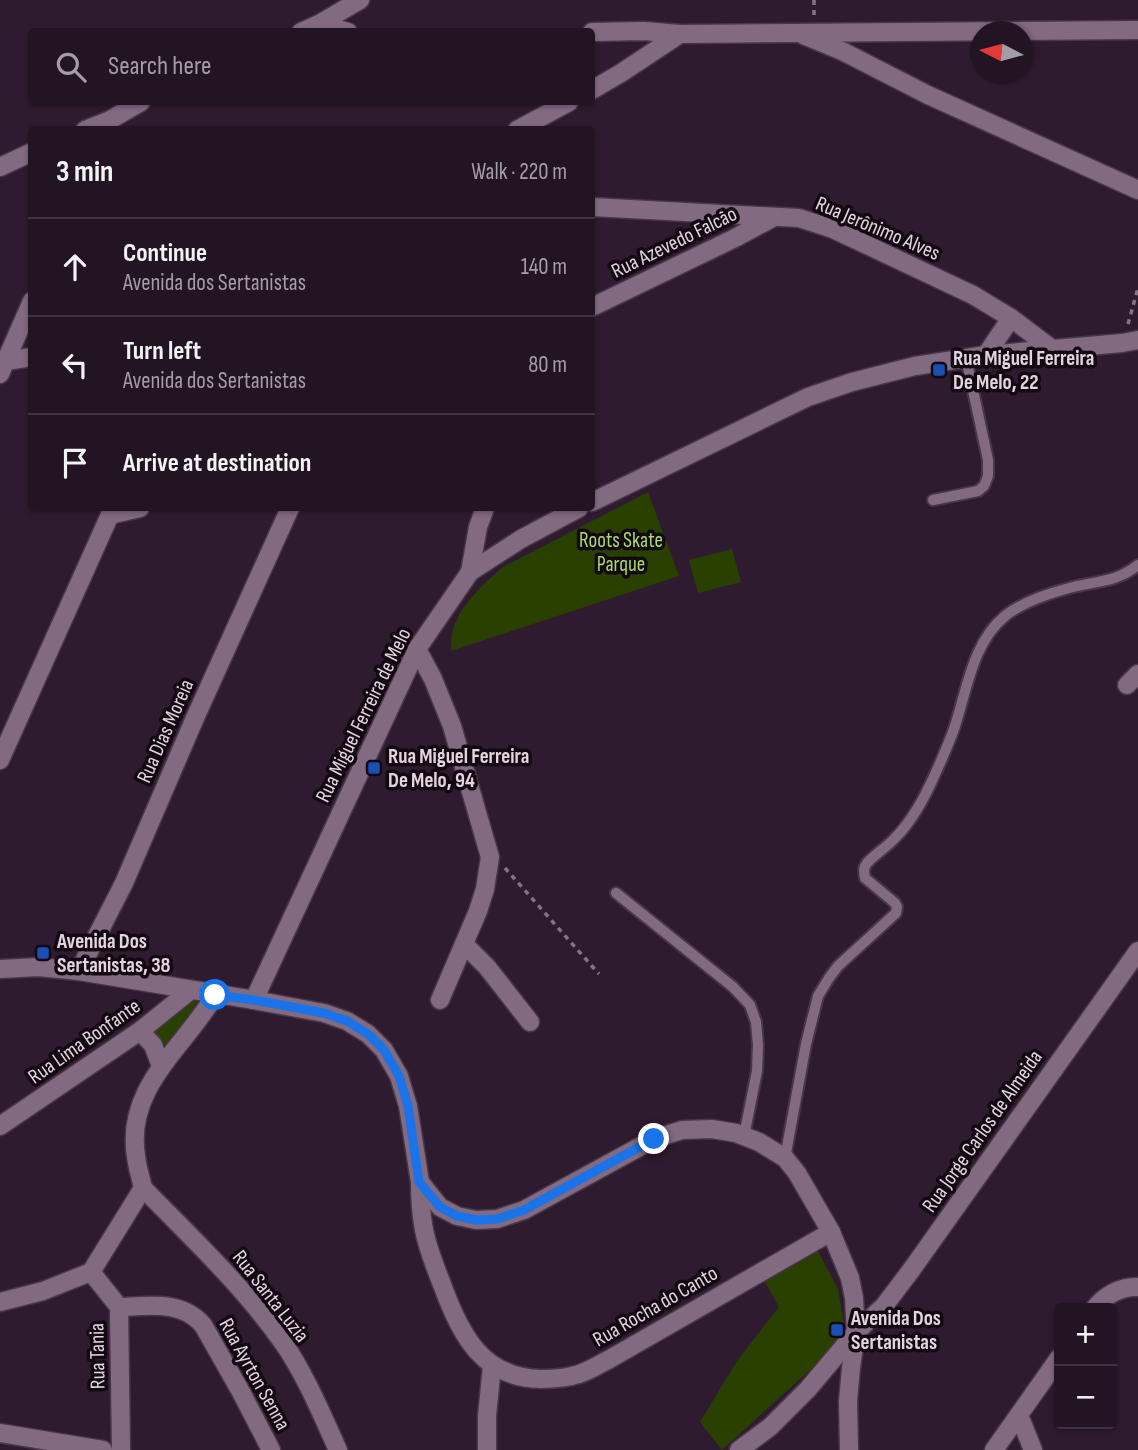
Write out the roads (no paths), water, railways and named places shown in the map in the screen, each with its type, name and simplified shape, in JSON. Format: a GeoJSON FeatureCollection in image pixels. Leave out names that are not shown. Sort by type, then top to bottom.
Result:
{"type":"FeatureCollection","features":[{"type":"Feature","properties":{"kind":"street"},"geometry":{"type":"LineString","coordinates":[[310,28],[360,0]]}},
{"type":"Feature","properties":{"kind":"street"},"geometry":{"type":"LineString","coordinates":[[319,24],[334,28]]}},
{"type":"Feature","properties":{"kind":"street"},"geometry":{"type":"LineString","coordinates":[[595,32],[644,31],[680,34],[1138,30]]}},
{"type":"Feature","properties":{"kind":"street"},"geometry":{"type":"LineString","coordinates":[[797,32],[1138,190]]}},
{"type":"Feature","properties":{"kind":"street"},"geometry":{"type":"LineString","coordinates":[[595,88],[680,34]]}},
{"type":"Feature","properties":{"kind":"street"},"geometry":{"type":"LineString","coordinates":[[108,125],[137,105]]}},
{"type":"Feature","properties":{"kind":"street"},"geometry":{"type":"LineString","coordinates":[[524,126],[563,105]]}},
{"type":"Feature","properties":{"kind":"street"},"geometry":{"type":"LineString","coordinates":[[0,166],[28,154]]}},
{"type":"Feature","properties":{"kind":"street","name":"Rua Jerônimo Alves"},"geometry":{"type":"LineString","coordinates":[[595,207],[799,218],[832,229],[973,295],[1052,349]]}},
{"type":"Feature","properties":{"kind":"street","name":"Rua Azevedo Falcão"},"geometry":{"type":"LineString","coordinates":[[595,306],[776,216]]}},
{"type":"Feature","properties":{"kind":"street"},"geometry":{"type":"LineString","coordinates":[[3,367],[28,310]]}},
{"type":"Feature","properties":{"kind":"street"},"geometry":{"type":"LineString","coordinates":[[986,355],[1010,318]]}},
{"type":"Feature","properties":{"kind":"street"},"geometry":{"type":"LineString","coordinates":[[595,501],[808,397],[852,382],[915,366],[965,358],[1130,342]]}},
{"type":"Feature","properties":{"kind":"street"},"geometry":{"type":"LineString","coordinates":[[3,367],[28,358]]}},
{"type":"Feature","properties":{"kind":"street"},"geometry":{"type":"LineString","coordinates":[[0,760],[111,511]]}},
{"type":"Feature","properties":{"kind":"street","name":"Rua Dias Moreia"},"geometry":{"type":"LineString","coordinates":[[79,971],[124,883],[289,511]]}},
{"type":"Feature","properties":{"kind":"street"},"geometry":{"type":"LineString","coordinates":[[470,572],[478,527],[484,511]]}},
{"type":"Feature","properties":{"kind":"street","name":"Rua Miguel Ferreira de Melo"},"geometry":{"type":"LineString","coordinates":[[254,1000],[417,649],[470,572],[521,539],[573,511]]}},
{"type":"Feature","properties":{"kind":"street"},"geometry":{"type":"LineString","coordinates":[[417,649],[433,679],[452,726],[490,857],[478,911],[440,1000]]}},
{"type":"Feature","properties":{"kind":"street"},"geometry":{"type":"LineString","coordinates":[[464,944],[487,967],[530,1022]]}},
{"type":"Feature","properties":{"kind":"street","name":"Rua Jorge Carlos de Almeida"},"geometry":{"type":"LineString","coordinates":[[739,1450],[770,1427],[808,1389],[856,1332],[884,1306],[1138,951]]}},
{"type":"Feature","properties":{"kind":"street"},"geometry":{"type":"LineString","coordinates":[[0,969],[38,967],[79,971],[324,1013],[347,1021],[368,1034],[384,1050],[399,1076],[408,1106],[419,1182],[440,1207],[457,1216],[476,1220],[497,1219],[524,1210],[654,1139],[682,1130],[712,1129],[736,1133],[758,1142],[785,1158],[797,1173],[831,1232],[850,1278],[856,1332],[848,1401],[849,1450]]}},
{"type":"Feature","properties":{"kind":"street","name":"Rua Lima Bonfante"},"geometry":{"type":"LineString","coordinates":[[0,1126],[140,1031],[191,990]]}},
{"type":"Feature","properties":{"kind":"street"},"geometry":{"type":"LineString","coordinates":[[0,1302],[43,1292],[90,1272],[143,1188],[136,1156],[135,1135],[139,1109],[148,1086],[215,995]]}},
{"type":"Feature","properties":{"kind":"street"},"geometry":{"type":"LineString","coordinates":[[140,1031],[153,1045],[161,1066]]}},
{"type":"Feature","properties":{"kind":"street","name":"Rua Rocha do Canto"},"geometry":{"type":"LineString","coordinates":[[419,1182],[424,1230],[453,1315],[479,1354],[492,1366],[524,1379],[553,1379],[579,1374],[831,1232]]}},
{"type":"Feature","properties":{"kind":"street","name":"Rua Santa Luzia"},"geometry":{"type":"LineString","coordinates":[[143,1188],[220,1265],[285,1345],[338,1450]]}},
{"type":"Feature","properties":{"kind":"street","name":"Rua Tania"},"geometry":{"type":"LineString","coordinates":[[90,1272],[119,1307],[121,1450]]}},
{"type":"Feature","properties":{"kind":"street"},"geometry":{"type":"LineString","coordinates":[[1100,1303],[1119,1290],[1138,1287]]}},
{"type":"Feature","properties":{"kind":"street","name":"Rua Ayrton Senna"},"geometry":{"type":"LineString","coordinates":[[119,1307],[170,1307],[183,1309],[198,1318],[271,1450]]}},
{"type":"Feature","properties":{"kind":"street"},"geometry":{"type":"LineString","coordinates":[[993,1450],[1054,1365]]}},
{"type":"Feature","properties":{"kind":"street"},"geometry":{"type":"LineString","coordinates":[[487,1450],[492,1366]]}},
{"type":"Feature","properties":{"kind":"street"},"geometry":{"type":"LineString","coordinates":[[1019,1415],[1033,1450]]}},
{"type":"Feature","properties":{"kind":"street"},"geometry":{"type":"LineString","coordinates":[[0,1433],[36,1445],[103,1450]]}},
{"type":"Feature","properties":{"kind":"lane"},"geometry":{"type":"LineString","coordinates":[[933,499],[978,491],[984,486],[988,476],[988,460],[965,358]]}},
{"type":"Feature","properties":{"kind":"lane"},"geometry":{"type":"LineString","coordinates":[[785,1158],[806,1044],[818,996],[838,967],[896,913],[895,903],[865,878],[864,868],[895,839],[925,797],[955,727],[977,656],[992,628],[1023,605],[1072,587],[1125,575],[1138,565]]}},
{"type":"Feature","properties":{"kind":"lane"},"geometry":{"type":"LineString","coordinates":[[616,893],[733,987],[750,1005],[756,1022],[757,1071],[744,1136]]}},
{"type":"Feature","properties":{"kind":"place","name":"Rua Miguel Ferreira De Melo, 22"},"geometry":{"type":"Point","coordinates":[939,370]}},
{"type":"Feature","properties":{"kind":"place","name":"Rua Miguel Ferreira De Melo, 94"},"geometry":{"type":"Point","coordinates":[374,768]}},
{"type":"Feature","properties":{"kind":"place","name":"Avenida Dos Sertanistas, 38"},"geometry":{"type":"Point","coordinates":[43,953]}},
{"type":"Feature","properties":{"kind":"place","name":"Avenida Dos Sertanistas"},"geometry":{"type":"Point","coordinates":[837,1330]}},
{"type":"Feature","properties":{"kind":"park label","name":"Roots Skate Parque"},"geometry":{"type":"Point","coordinates":[621,552]}}]}
